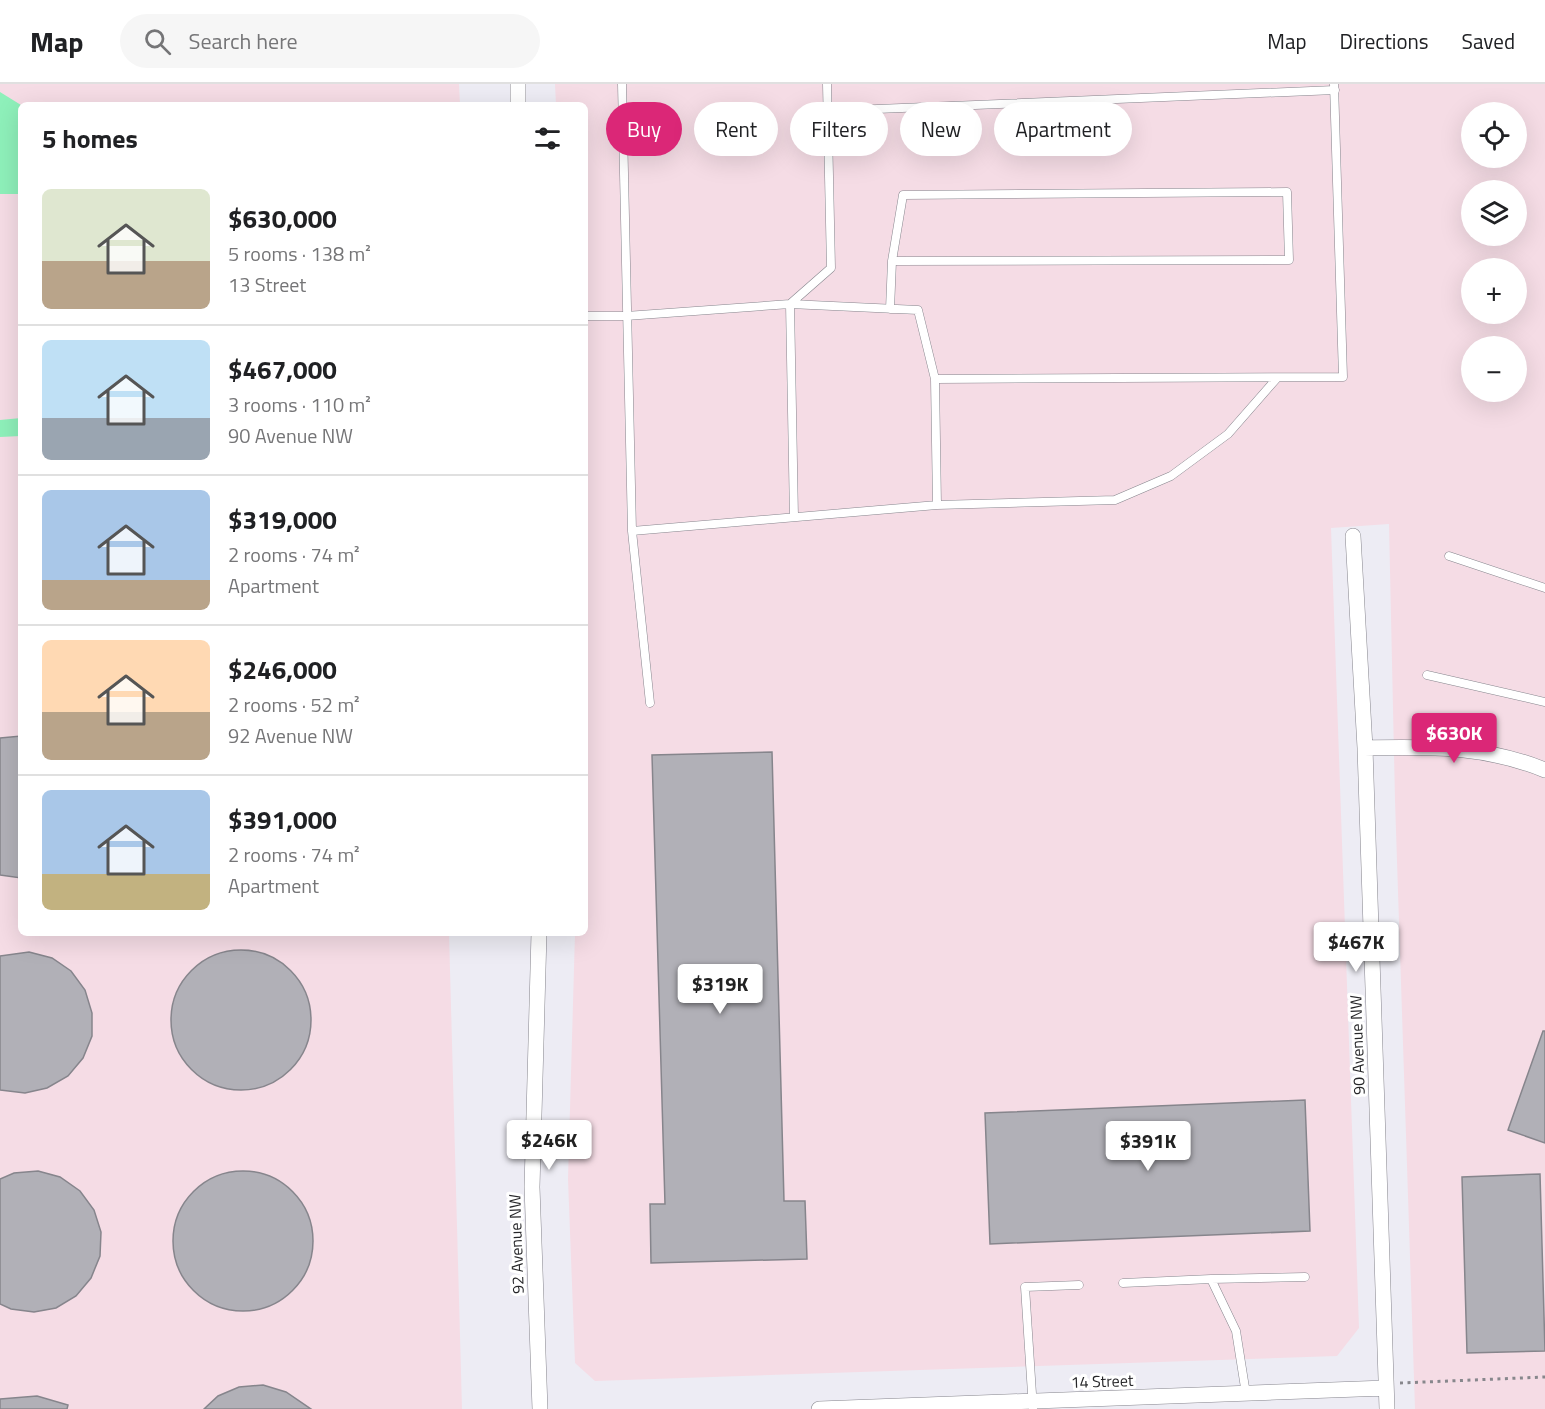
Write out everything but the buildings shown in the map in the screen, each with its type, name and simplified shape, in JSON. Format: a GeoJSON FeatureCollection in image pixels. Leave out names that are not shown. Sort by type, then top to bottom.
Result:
{"type":"FeatureCollection","features":[{"type":"Feature","properties":{"kind":"street"},"geometry":{"type":"LineString","coordinates":[[518,84],[518,102]]}},
{"type":"Feature","properties":{"kind":"street","name":"90 Avenue NW"},"geometry":{"type":"LineString","coordinates":[[1353,536],[1365,748],[1387,1409]]}},
{"type":"Feature","properties":{"kind":"street"},"geometry":{"type":"LineString","coordinates":[[1365,748],[1470,748],[1512,757],[1545,770]]}},
{"type":"Feature","properties":{"kind":"street","name":"92 Avenue NW"},"geometry":{"type":"LineString","coordinates":[[539,936],[532,1186],[540,1409]]}},
{"type":"Feature","properties":{"kind":"street","name":"14 Street"},"geometry":{"type":"LineString","coordinates":[[819,1409],[1032,1405],[1386,1386]]}},
{"type":"Feature","properties":{"kind":"lane"},"geometry":{"type":"LineString","coordinates":[[622,84],[632,531],[650,703]]}},
{"type":"Feature","properties":{"kind":"lane"},"geometry":{"type":"LineString","coordinates":[[827,84],[828,102]]}},
{"type":"Feature","properties":{"kind":"lane"},"geometry":{"type":"LineString","coordinates":[[888,108],[1334,87],[1343,377],[935,379]]}},
{"type":"Feature","properties":{"kind":"lane"},"geometry":{"type":"LineString","coordinates":[[794,517],[790,304],[831,268],[829,156]]}},
{"type":"Feature","properties":{"kind":"lane"},"geometry":{"type":"LineString","coordinates":[[890,309],[892,261],[903,195],[1287,192],[1289,260],[892,261]]}},
{"type":"Feature","properties":{"kind":"lane"},"geometry":{"type":"LineString","coordinates":[[588,316],[626,316],[790,304],[918,310],[935,379],[937,505]]}},
{"type":"Feature","properties":{"kind":"lane"},"geometry":{"type":"LineString","coordinates":[[632,531],[937,505],[1115,500],[1171,476],[1228,434],[1276,378]]}},
{"type":"Feature","properties":{"kind":"lane"},"geometry":{"type":"LineString","coordinates":[[1449,556],[1545,588]]}},
{"type":"Feature","properties":{"kind":"lane"},"geometry":{"type":"LineString","coordinates":[[1427,675],[1545,702]]}},
{"type":"Feature","properties":{"kind":"lane"},"geometry":{"type":"LineString","coordinates":[[1123,1283],[1305,1277]]}},
{"type":"Feature","properties":{"kind":"lane"},"geometry":{"type":"LineString","coordinates":[[1211,1279],[1236,1331],[1246,1394]]}},
{"type":"Feature","properties":{"kind":"lane"},"geometry":{"type":"LineString","coordinates":[[1032,1405],[1025,1287],[1079,1285]]}},
{"type":"Feature","properties":{"kind":"path"},"geometry":{"type":"LineString","coordinates":[[1386,1386],[1545,1377]]}},
{"type":"Feature","properties":{"kind":"shaded area"},"geometry":{"type":"Polygon","coordinates":[[[0,84],[459,84],[460,102],[18,102],[18,936],[449,936],[462,1409],[0,1409],[0,84]]]}},
{"type":"Feature","properties":{"kind":"shaded area"},"geometry":{"type":"Polygon","coordinates":[[[555,84],[1545,84],[1545,1409],[1415,1409],[1395,800],[1389,524],[1331,528],[1359,1328],[1337,1356],[595,1381],[575,1363],[568,1179],[575,936],[588,936],[588,102],[556,102],[555,84]]]}},
{"type":"Feature","properties":{"kind":"green space"},"geometry":{"type":"Polygon","coordinates":[[[0,92],[18,103],[18,194],[0,194],[0,92]]]}},
{"type":"Feature","properties":{"kind":"green space"},"geometry":{"type":"Polygon","coordinates":[[[18,418],[18,436],[0,437],[0,420],[18,418]]]}}]}
